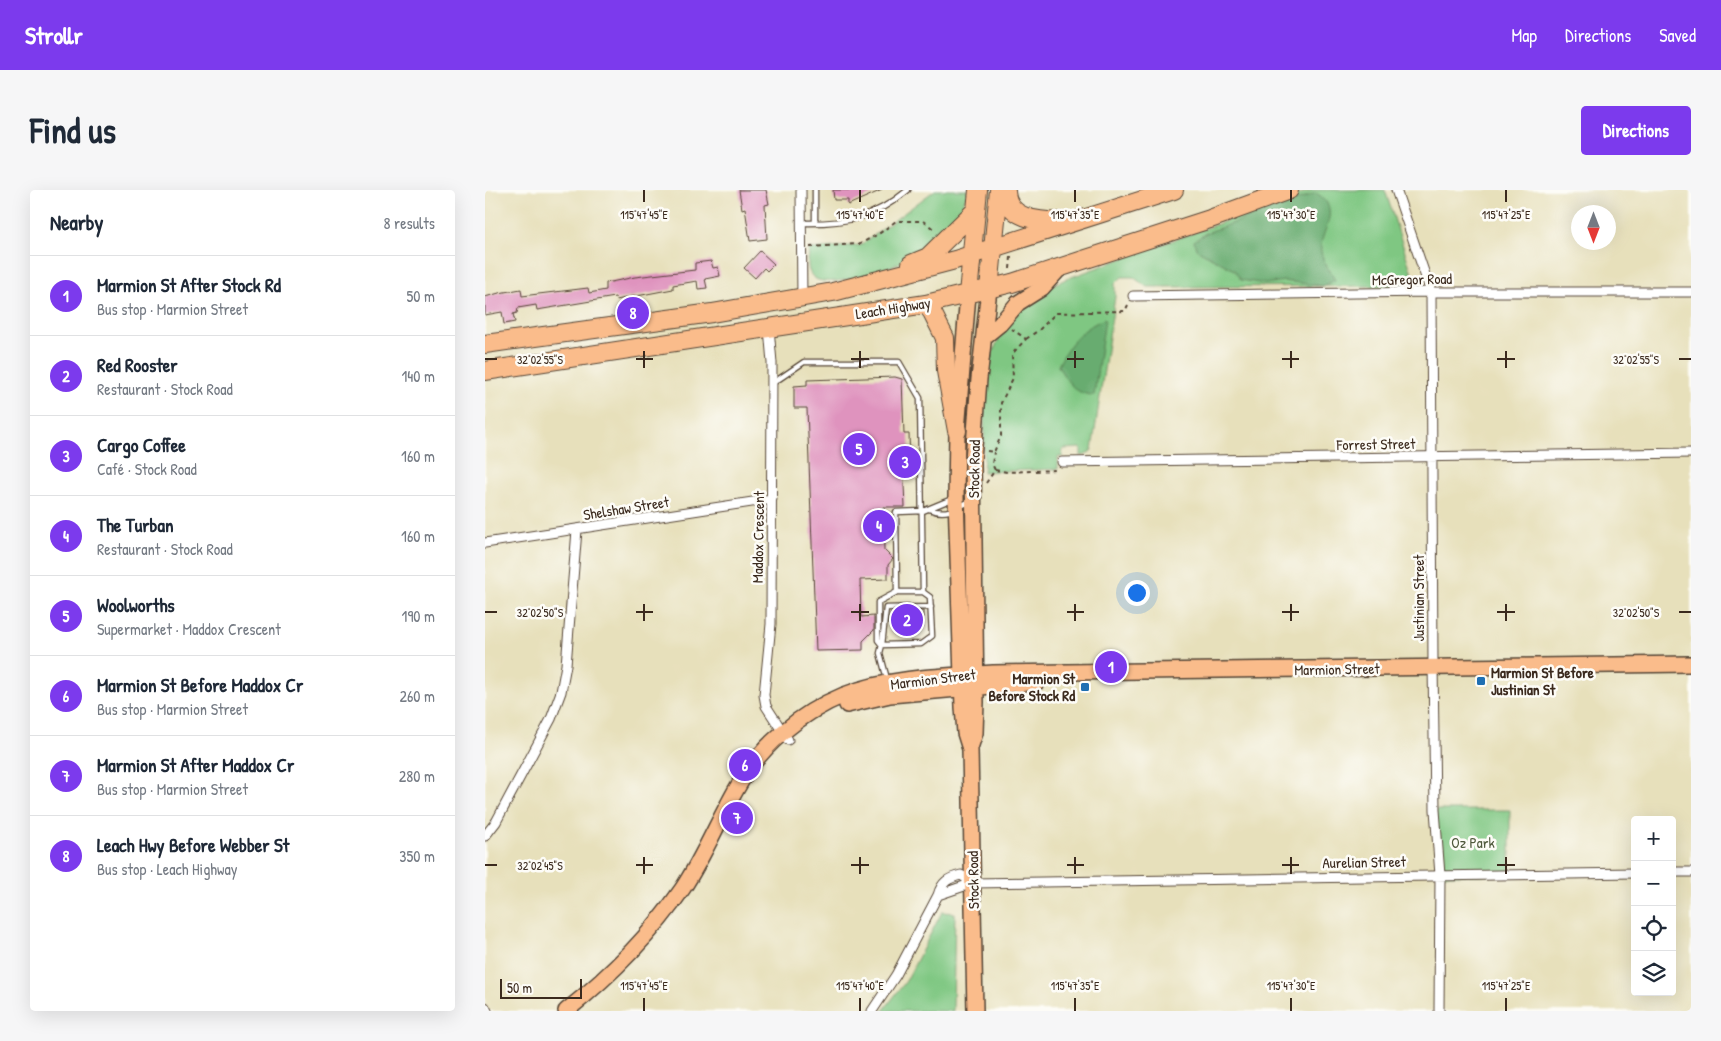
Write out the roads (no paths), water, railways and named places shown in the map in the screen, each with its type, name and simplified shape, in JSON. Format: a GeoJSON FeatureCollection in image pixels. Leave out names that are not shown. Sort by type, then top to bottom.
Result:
{"type":"FeatureCollection","features":[{"type":"Feature","properties":{"kind":"highway","name":"Stock Road"},"geometry":{"type":"LineString","coordinates":[[968,294],[978,190]]}},
{"type":"Feature","properties":{"kind":"highway","name":"Stock Road"},"geometry":{"type":"LineString","coordinates":[[989,289],[999,190]]}},
{"type":"Feature","properties":{"kind":"highway"},"geometry":{"type":"LineString","coordinates":[[1006,190],[1012,207],[1024,217],[1072,223]]}},
{"type":"Feature","properties":{"kind":"highway","name":"Leach Highway"},"geometry":{"type":"LineString","coordinates":[[485,344],[802,298],[972,255],[1174,190]]}},
{"type":"Feature","properties":{"kind":"highway","name":"Leach Highway"},"geometry":{"type":"LineString","coordinates":[[485,371],[926,304],[1008,284],[1061,268],[1289,190]]}},
{"type":"Feature","properties":{"kind":"highway"},"geometry":{"type":"LineString","coordinates":[[867,283],[891,271],[928,257],[976,210]]}},
{"type":"Feature","properties":{"kind":"highway"},"geometry":{"type":"LineString","coordinates":[[926,304],[933,312],[945,338],[946,371],[957,431]]}},
{"type":"Feature","properties":{"kind":"main road"},"geometry":{"type":"LineString","coordinates":[[984,337],[1000,324],[1018,303],[1041,288],[1061,268]]}},
{"type":"Feature","properties":{"kind":"main road","name":"Stock Road"},"geometry":{"type":"LineString","coordinates":[[975,1011],[970,749],[965,733],[969,681],[974,440],[989,289]]}},
{"type":"Feature","properties":{"kind":"main road","name":"Stock Road"},"geometry":{"type":"LineString","coordinates":[[968,294],[957,431],[956,504],[969,681]]}},
{"type":"Feature","properties":{"kind":"main road","name":"Marmion Street"},"geometry":{"type":"LineString","coordinates":[[566,1011],[600,984],[657,923],[703,854],[737,787],[751,765],[810,713],[836,699],[889,689],[969,681],[1433,672],[1691,664]]}},
{"type":"Feature","properties":{"kind":"main road","name":"Marmion Street"},"geometry":{"type":"LineString","coordinates":[[1433,672],[1691,673]]}},
{"type":"Feature","properties":{"kind":"main road","name":"Marmion Street"},"geometry":{"type":"LineString","coordinates":[[580,1011],[621,976],[664,929],[693,888],[757,772],[785,736]]}},
{"type":"Feature","properties":{"kind":"street"},"geometry":{"type":"LineString","coordinates":[[801,190],[802,298]]}},
{"type":"Feature","properties":{"kind":"street","name":"Justinian Street"},"geometry":{"type":"LineString","coordinates":[[1396,190],[1431,292],[1435,810],[1440,875],[1439,1011]]}},
{"type":"Feature","properties":{"kind":"street","name":"McGregor Road"},"geometry":{"type":"LineString","coordinates":[[1133,296],[1431,292],[1691,292]]}},
{"type":"Feature","properties":{"kind":"street","name":"Maddox Crescent"},"geometry":{"type":"LineString","coordinates":[[769,328],[772,384],[771,624],[764,695],[766,706],[785,736]]}},
{"type":"Feature","properties":{"kind":"street","name":"Forrest Street"},"geometry":{"type":"LineString","coordinates":[[1062,462],[1691,453]]}},
{"type":"Feature","properties":{"kind":"street","name":"Shelshaw Street"},"geometry":{"type":"LineString","coordinates":[[485,542],[577,530],[772,499]]}},
{"type":"Feature","properties":{"kind":"street"},"geometry":{"type":"LineString","coordinates":[[485,836],[496,822],[551,719],[561,692],[577,530]]}},
{"type":"Feature","properties":{"kind":"street"},"geometry":{"type":"LineString","coordinates":[[1676,872],[1691,872]]}},
{"type":"Feature","properties":{"kind":"street","name":"Aurelian Street"},"geometry":{"type":"LineString","coordinates":[[872,1011],[896,975],[938,894],[973,882],[1631,873]]}},
{"type":"Feature","properties":{"kind":"street"},"geometry":{"type":"LineString","coordinates":[[485,1007],[487,1011]]}},
{"type":"Feature","properties":{"kind":"lane"},"geometry":{"type":"LineString","coordinates":[[815,190],[815,223]]}},
{"type":"Feature","properties":{"kind":"lane"},"geometry":{"type":"LineString","coordinates":[[801,223],[850,221],[867,216],[890,205],[908,190]]}},
{"type":"Feature","properties":{"kind":"lane"},"geometry":{"type":"LineString","coordinates":[[772,384],[804,362],[899,362],[920,398],[923,592]]}},
{"type":"Feature","properties":{"kind":"lane"},"geometry":{"type":"LineString","coordinates":[[897,592],[896,512],[923,511],[934,505],[956,504],[973,499]]}},
{"type":"Feature","properties":{"kind":"lane"},"geometry":{"type":"LineString","coordinates":[[929,509],[944,512],[956,504]]}},
{"type":"Feature","properties":{"kind":"lane"},"geometry":{"type":"LineString","coordinates":[[897,592],[923,592],[930,597],[932,636],[921,644],[882,645],[878,640],[878,602],[897,592]]}},
{"type":"Feature","properties":{"kind":"lane"},"geometry":{"type":"LineString","coordinates":[[889,689],[880,653],[886,608],[931,607]]}},
{"type":"Feature","properties":{"kind":"place","name":"Leach Hwy Before Webber St"},"geometry":{"type":"Point","coordinates":[633,313]}},
{"type":"Feature","properties":{"kind":"place","name":"Woolworths"},"geometry":{"type":"Point","coordinates":[859,449]}},
{"type":"Feature","properties":{"kind":"place","name":"Cargo Coffee"},"geometry":{"type":"Point","coordinates":[905,462]}},
{"type":"Feature","properties":{"kind":"place","name":"The Turban"},"geometry":{"type":"Point","coordinates":[879,526]}},
{"type":"Feature","properties":{"kind":"place","name":"Red Rooster"},"geometry":{"type":"Point","coordinates":[907,620]}},
{"type":"Feature","properties":{"kind":"place","name":"Marmion St After Stock Rd"},"geometry":{"type":"Point","coordinates":[1111,667]}},
{"type":"Feature","properties":{"kind":"place","name":"Marmion St Before Justinian St"},"geometry":{"type":"Point","coordinates":[1481,681]}},
{"type":"Feature","properties":{"kind":"place","name":"Marmion St Before Stock Rd"},"geometry":{"type":"Point","coordinates":[1085,687]}},
{"type":"Feature","properties":{"kind":"place","name":"Marmion St Before Maddox Cr"},"geometry":{"type":"Point","coordinates":[745,765]}},
{"type":"Feature","properties":{"kind":"place","name":"Marmion St After Maddox Cr"},"geometry":{"type":"Point","coordinates":[737,818]}},
{"type":"Feature","properties":{"kind":"park label","name":"Oz Park"},"geometry":{"type":"Point","coordinates":[1473,842]}}]}
